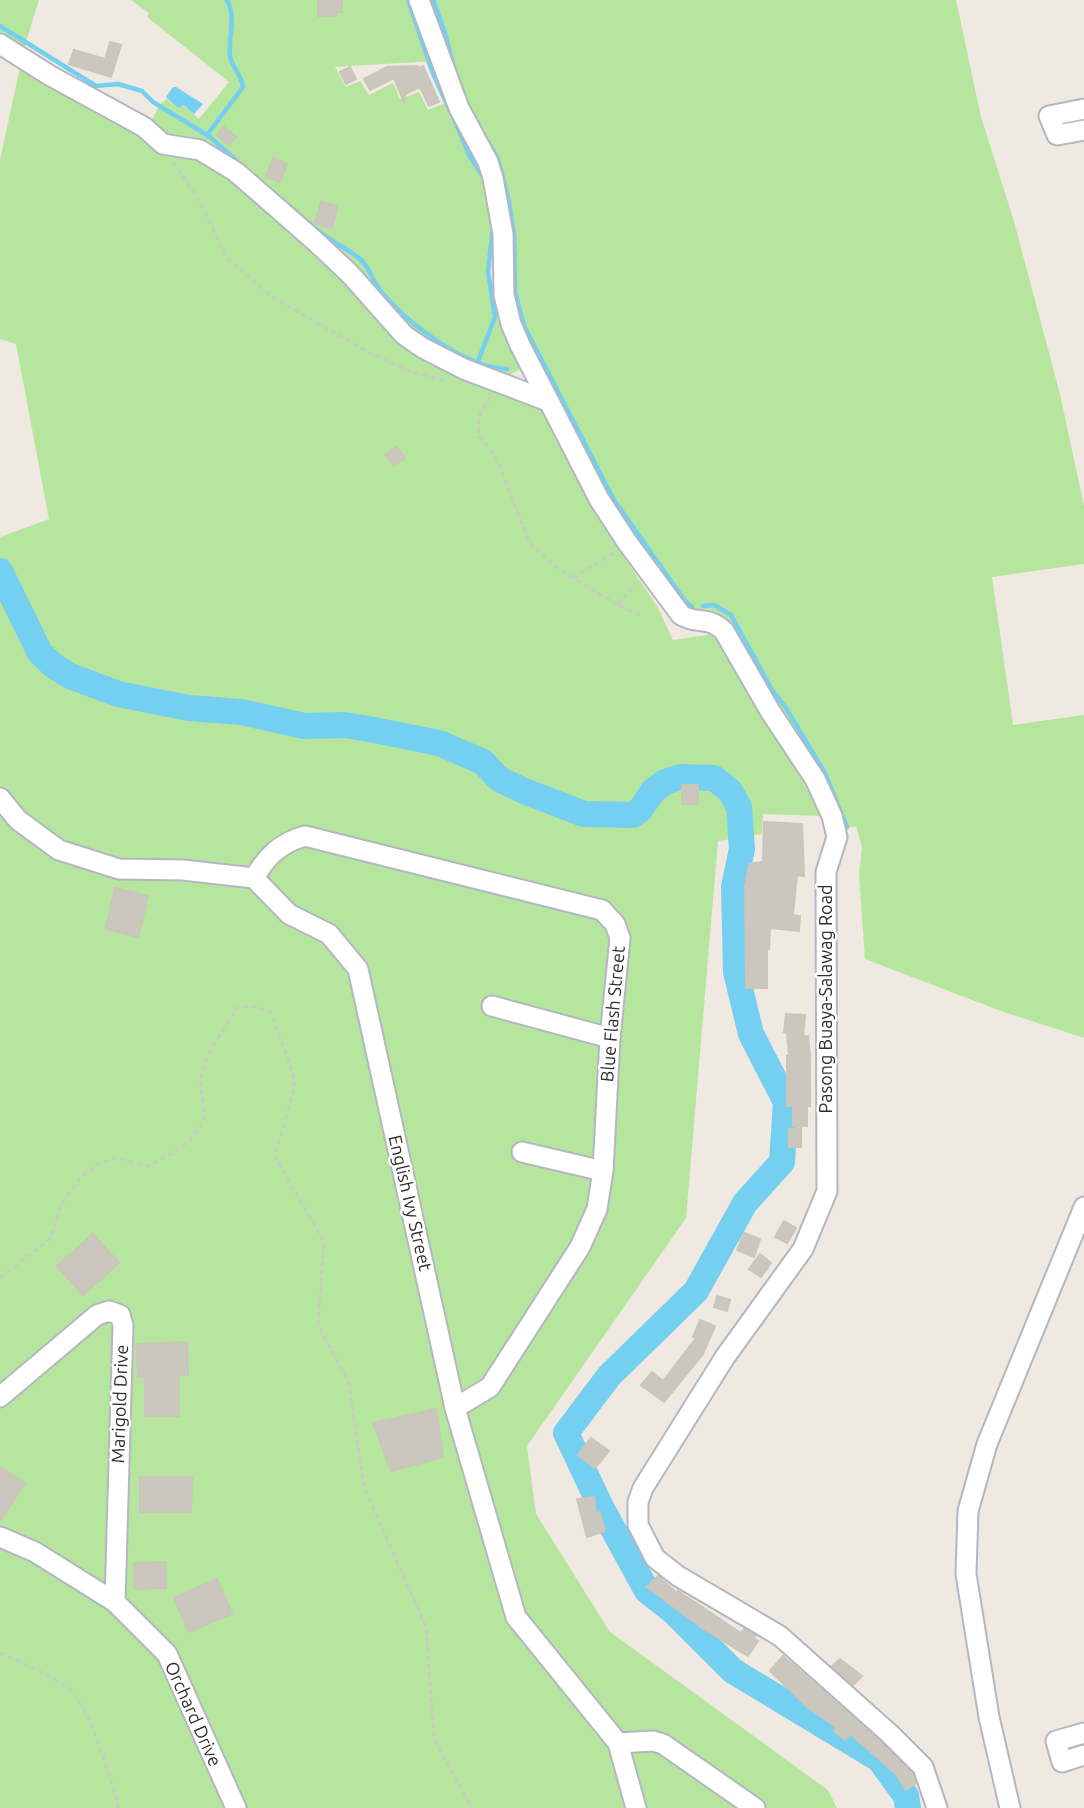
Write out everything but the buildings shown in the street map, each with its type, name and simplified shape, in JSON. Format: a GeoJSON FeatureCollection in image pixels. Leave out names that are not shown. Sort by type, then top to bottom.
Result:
{"type":"FeatureCollection","features":[{"type":"Feature","properties":{"kind":"street","name":"Pasong Buaya-Salawag Road"},"geometry":{"type":"LineString","coordinates":[[419,0],[459,108],[488,162],[493,178],[503,234],[506,308],[520,345],[599,499],[681,615],[687,619],[713,622],[724,631],[815,779],[832,816],[837,836],[826,872],[827,1191],[803,1249],[725,1357],[643,1488],[638,1502],[638,1525],[654,1558],[678,1576],[780,1636],[890,1734],[923,1768],[937,1808]]}},
{"type":"Feature","properties":{"kind":"street"},"geometry":{"type":"LineString","coordinates":[[0,44],[49,75],[144,127],[163,144],[200,150],[236,172],[350,274],[404,335],[422,348],[464,369],[548,401]]}},
{"type":"Feature","properties":{"kind":"street"},"geometry":{"type":"LineString","coordinates":[[1084,109],[1049,116],[1057,135],[1084,130]]}},
{"type":"Feature","properties":{"kind":"street"},"geometry":{"type":"LineString","coordinates":[[0,798],[18,820],[59,850],[118,869],[183,870],[254,878]]}},
{"type":"Feature","properties":{"kind":"street","name":"Blue Flash Street"},"geometry":{"type":"LineString","coordinates":[[254,878],[263,863],[286,841],[305,836],[603,910],[615,924],[620,938],[610,1038],[603,1171],[597,1209],[580,1248],[490,1387],[455,1408]]}},
{"type":"Feature","properties":{"kind":"street","name":"English Ivy Street"},"geometry":{"type":"LineString","coordinates":[[254,878],[289,914],[329,934],[358,969],[455,1408],[516,1617],[618,1743],[636,1808]]}},
{"type":"Feature","properties":{"kind":"street"},"geometry":{"type":"LineString","coordinates":[[492,1006],[610,1038]]}},
{"type":"Feature","properties":{"kind":"street"},"geometry":{"type":"LineString","coordinates":[[522,1152],[603,1171]]}},
{"type":"Feature","properties":{"kind":"street"},"geometry":{"type":"LineString","coordinates":[[1010,1808],[989,1717],[966,1574],[968,1511],[987,1444],[1084,1206]]}},
{"type":"Feature","properties":{"kind":"street","name":"Marigold Drive"},"geometry":{"type":"LineString","coordinates":[[0,1397],[97,1315],[109,1311],[120,1315],[123,1325],[115,1602]]}},
{"type":"Feature","properties":{"kind":"street","name":"Orchard Drive"},"geometry":{"type":"LineString","coordinates":[[0,1537],[35,1552],[115,1602],[167,1654],[236,1808]]}},
{"type":"Feature","properties":{"kind":"street"},"geometry":{"type":"LineString","coordinates":[[1084,1733],[1056,1741],[1062,1762],[1084,1755]]}},
{"type":"Feature","properties":{"kind":"street"},"geometry":{"type":"LineString","coordinates":[[618,1743],[653,1741],[663,1744],[755,1808]]}},
{"type":"Feature","properties":{"kind":"path"},"geometry":{"type":"LineString","coordinates":[[163,144],[198,198],[228,258],[272,297],[368,352],[407,370],[441,380],[464,369]]}},
{"type":"Feature","properties":{"kind":"path"},"geometry":{"type":"LineString","coordinates":[[490,379],[491,396],[480,414],[479,437],[495,455],[529,541],[536,551],[573,578],[640,615]]}},
{"type":"Feature","properties":{"kind":"path"},"geometry":{"type":"LineString","coordinates":[[573,578],[628,542]]}},
{"type":"Feature","properties":{"kind":"path"},"geometry":{"type":"LineString","coordinates":[[618,605],[648,570]]}},
{"type":"Feature","properties":{"kind":"path"},"geometry":{"type":"LineString","coordinates":[[0,1279],[51,1238],[61,1205],[80,1178],[100,1163],[117,1158],[148,1166],[190,1140],[202,1123],[204,1109],[199,1087],[203,1068],[237,1008],[250,1005],[272,1014],[289,1059],[295,1085],[275,1157],[324,1241],[318,1325],[349,1383],[364,1487],[426,1627],[434,1739],[472,1808]]}},
{"type":"Feature","properties":{"kind":"path"},"geometry":{"type":"LineString","coordinates":[[0,1653],[43,1673],[74,1694],[85,1712],[118,1808]]}},
{"type":"Feature","properties":{"kind":"green space"},"geometry":{"type":"Polygon","coordinates":[[[0,0],[39,0],[24,48],[0,34],[0,0]]]}},
{"type":"Feature","properties":{"kind":"green space"},"geometry":{"type":"Polygon","coordinates":[[[131,0],[412,0],[433,61],[335,67],[346,87],[360,81],[369,95],[393,83],[400,99],[419,92],[428,110],[450,101],[488,181],[495,207],[490,276],[498,307],[525,366],[503,379],[410,332],[289,215],[149,126],[160,104],[167,99],[178,108],[184,105],[199,119],[229,82],[147,17],[149,13],[131,0]]]}},
{"type":"Feature","properties":{"kind":"green space"},"geometry":{"type":"Polygon","coordinates":[[[426,0],[956,0],[981,117],[1013,218],[1060,394],[1084,506],[1084,564],[992,577],[1013,725],[1084,715],[1084,1038],[1001,1011],[865,959],[859,874],[862,847],[856,826],[844,829],[783,715],[725,617],[708,609],[690,613],[610,502],[517,322],[474,126],[426,0]]]}},
{"type":"Feature","properties":{"kind":"green space"},"geometry":{"type":"Polygon","coordinates":[[[21,63],[205,157],[255,194],[389,325],[541,405],[554,437],[594,512],[657,606],[673,640],[714,634],[821,816],[763,814],[762,834],[718,841],[686,1218],[527,1446],[536,1514],[610,1632],[828,1790],[837,1808],[0,1808],[0,537],[49,519],[16,344],[0,339],[0,160],[21,63]]]}},
{"type":"Feature","properties":{"kind":"water"},"geometry":{"type":"Polygon","coordinates":[[[173,87],[203,104],[194,114],[184,105],[178,108],[166,97],[173,87]]]}},
{"type":"Feature","properties":{"kind":"waterway"},"geometry":{"type":"LineString","coordinates":[[207,135],[243,87],[230,56],[232,20],[227,0]]}},
{"type":"Feature","properties":{"kind":"waterway"},"geometry":{"type":"LineString","coordinates":[[408,0],[432,71],[450,111]]}},
{"type":"Feature","properties":{"kind":"waterway"},"geometry":{"type":"LineString","coordinates":[[433,0],[455,72]]}},
{"type":"Feature","properties":{"kind":"waterway"},"geometry":{"type":"LineString","coordinates":[[0,26],[96,86],[118,84],[142,91],[153,102],[210,137],[239,163]]}},
{"type":"Feature","properties":{"kind":"waterway"},"geometry":{"type":"LineString","coordinates":[[454,119],[469,155],[485,180]]}},
{"type":"Feature","properties":{"kind":"waterway"},"geometry":{"type":"LineString","coordinates":[[485,137],[498,159],[509,202],[514,235],[515,292],[524,326],[614,500],[685,601],[692,607]]}},
{"type":"Feature","properties":{"kind":"waterway"},"geometry":{"type":"LineString","coordinates":[[283,201],[321,233],[361,260],[388,300],[418,327],[473,360],[491,367],[507,369]]}},
{"type":"Feature","properties":{"kind":"waterway"},"geometry":{"type":"LineString","coordinates":[[478,361],[495,317],[488,271],[493,227]]}},
{"type":"Feature","properties":{"kind":"waterway"},"geometry":{"type":"LineString","coordinates":[[0,571],[40,653],[70,676],[118,694],[189,708],[241,712],[304,726],[344,725],[439,743],[483,762],[499,779],[584,814],[633,815],[640,810],[653,791],[665,782],[680,777],[714,778],[730,791],[739,807],[742,849],[734,887],[736,972],[751,1034],[786,1102],[782,1162],[745,1203],[696,1291],[609,1376],[566,1433],[601,1507],[647,1591],[674,1612],[733,1671],[879,1759],[906,1796],[908,1808]]}},
{"type":"Feature","properties":{"kind":"waterway"},"geometry":{"type":"LineString","coordinates":[[703,606],[714,605],[731,615],[772,690],[786,708],[825,773],[847,827]]}}]}
